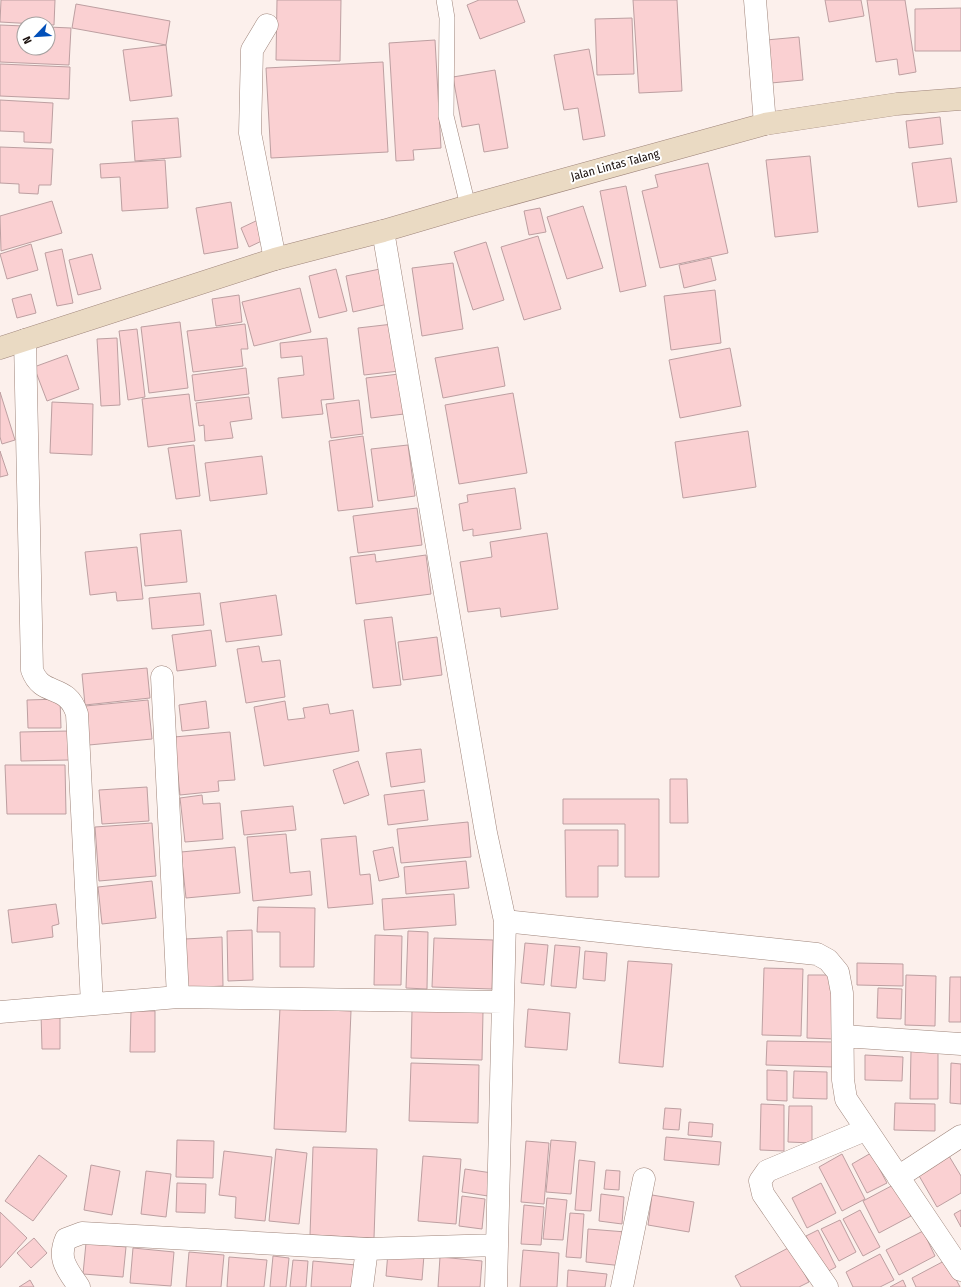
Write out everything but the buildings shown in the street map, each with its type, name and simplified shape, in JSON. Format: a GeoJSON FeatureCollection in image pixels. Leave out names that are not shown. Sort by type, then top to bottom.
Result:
{"type":"FeatureCollection","features":[{"type":"Feature","properties":{"kind":"street"},"geometry":{"type":"LineString","coordinates":[[755,0],[765,124]]}},
{"type":"Feature","properties":{"kind":"street"},"geometry":{"type":"LineString","coordinates":[[267,25],[252,50],[250,133],[275,259]]}},
{"type":"Feature","properties":{"kind":"street","name":"Jalan Lintas Talang"},"geometry":{"type":"LineString","coordinates":[[0,348],[275,259],[383,231],[765,124],[897,104],[961,100]]}},
{"type":"Feature","properties":{"kind":"street"},"geometry":{"type":"LineString","coordinates":[[383,231],[486,833],[505,921],[496,1287]]}},
{"type":"Feature","properties":{"kind":"street"},"geometry":{"type":"LineString","coordinates":[[25,340],[32,670],[36,679],[42,686],[64,694],[73,703],[77,714],[92,1004]]}},
{"type":"Feature","properties":{"kind":"street"},"geometry":{"type":"LineString","coordinates":[[162,677],[178,997]]}},
{"type":"Feature","properties":{"kind":"street"},"geometry":{"type":"LineString","coordinates":[[505,921],[817,954],[828,960],[838,972],[842,993],[843,1080],[846,1099],[961,1269]]}},
{"type":"Feature","properties":{"kind":"street"},"geometry":{"type":"LineString","coordinates":[[0,1012],[178,997],[503,1002]]}},
{"type":"Feature","properties":{"kind":"street"},"geometry":{"type":"LineString","coordinates":[[843,1036],[961,1044]]}},
{"type":"Feature","properties":{"kind":"street"},"geometry":{"type":"LineString","coordinates":[[827,1287],[763,1194],[760,1181],[767,1171],[866,1130]]}},
{"type":"Feature","properties":{"kind":"street"},"geometry":{"type":"LineString","coordinates":[[898,1177],[961,1136]]}},
{"type":"Feature","properties":{"kind":"street"},"geometry":{"type":"LineString","coordinates":[[622,1287],[644,1179]]}},
{"type":"Feature","properties":{"kind":"street"},"geometry":{"type":"LineString","coordinates":[[79,1287],[63,1263],[61,1250],[66,1239],[82,1233],[366,1249],[497,1244]]}},
{"type":"Feature","properties":{"kind":"street"},"geometry":{"type":"LineString","coordinates":[[362,1287],[366,1249]]}},
{"type":"Feature","properties":{"kind":"lane"},"geometry":{"type":"LineString","coordinates":[[444,0],[447,18],[446,116],[468,206]]}}]}
